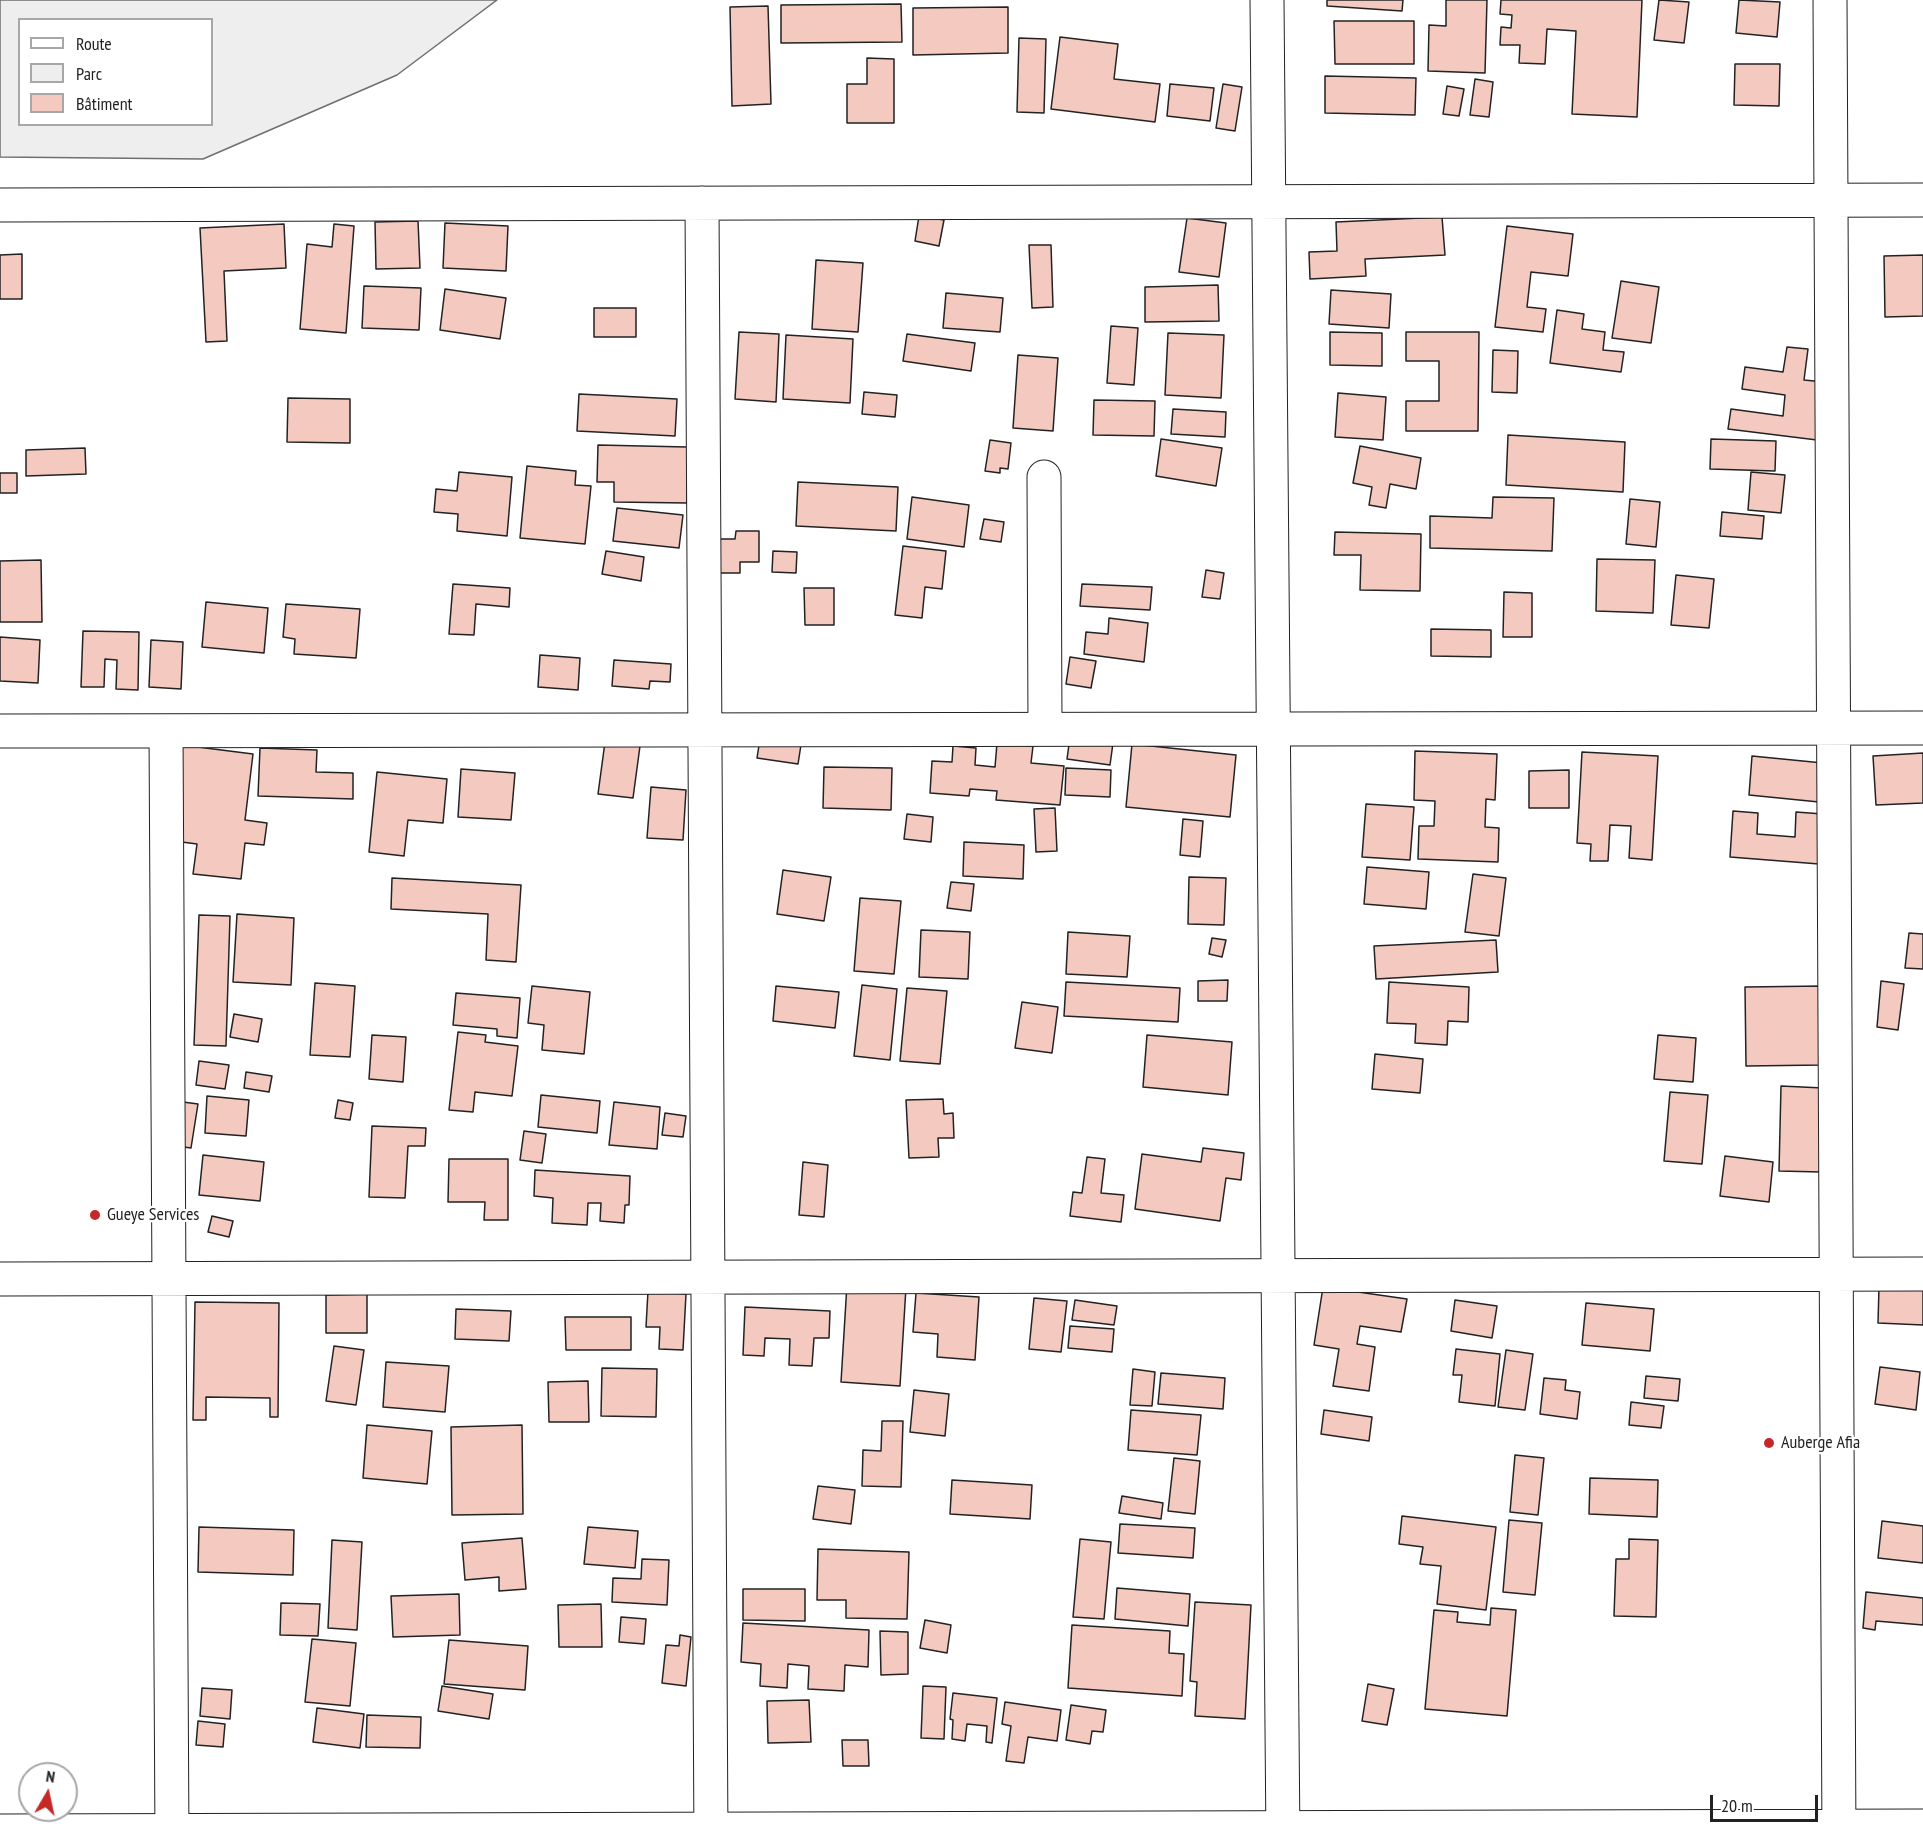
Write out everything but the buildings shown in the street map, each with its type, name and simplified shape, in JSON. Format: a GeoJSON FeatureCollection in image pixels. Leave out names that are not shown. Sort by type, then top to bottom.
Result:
{"type":"FeatureCollection","features":[{"type":"Feature","properties":{"kind":"street"},"geometry":{"type":"LineString","coordinates":[[1267,0],[1283,1834]]}},
{"type":"Feature","properties":{"kind":"street"},"geometry":{"type":"LineString","coordinates":[[1830,0],[1839,1833]]}},
{"type":"Feature","properties":{"kind":"street"},"geometry":{"type":"LineString","coordinates":[[0,205],[1923,200]]}},
{"type":"Feature","properties":{"kind":"street"},"geometry":{"type":"LineString","coordinates":[[702,203],[711,1835]]}},
{"type":"Feature","properties":{"kind":"street"},"geometry":{"type":"LineString","coordinates":[[1044,477],[1045,729]]}},
{"type":"Feature","properties":{"kind":"street"},"geometry":{"type":"LineString","coordinates":[[0,732],[1923,728]]}},
{"type":"Feature","properties":{"kind":"street"},"geometry":{"type":"LineString","coordinates":[[166,731],[172,1835]]}},
{"type":"Feature","properties":{"kind":"street"},"geometry":{"type":"LineString","coordinates":[[0,1279],[1923,1274]]}},
{"type":"Feature","properties":{"kind":"street"},"geometry":{"type":"LineString","coordinates":[[0,1831],[172,1835],[1839,1833],[1923,1826]]}},
{"type":"Feature","properties":{"kind":"green space"},"geometry":{"type":"Polygon","coordinates":[[[0,0],[497,0],[397,75],[203,159],[0,157],[0,0]]]}},
{"type":"Feature","properties":{"kind":"place","name":"Gueye Services"},"geometry":{"type":"Point","coordinates":[95,1215]}},
{"type":"Feature","properties":{"kind":"place","name":"Auberge Afia"},"geometry":{"type":"Point","coordinates":[1769,1443]}}]}
